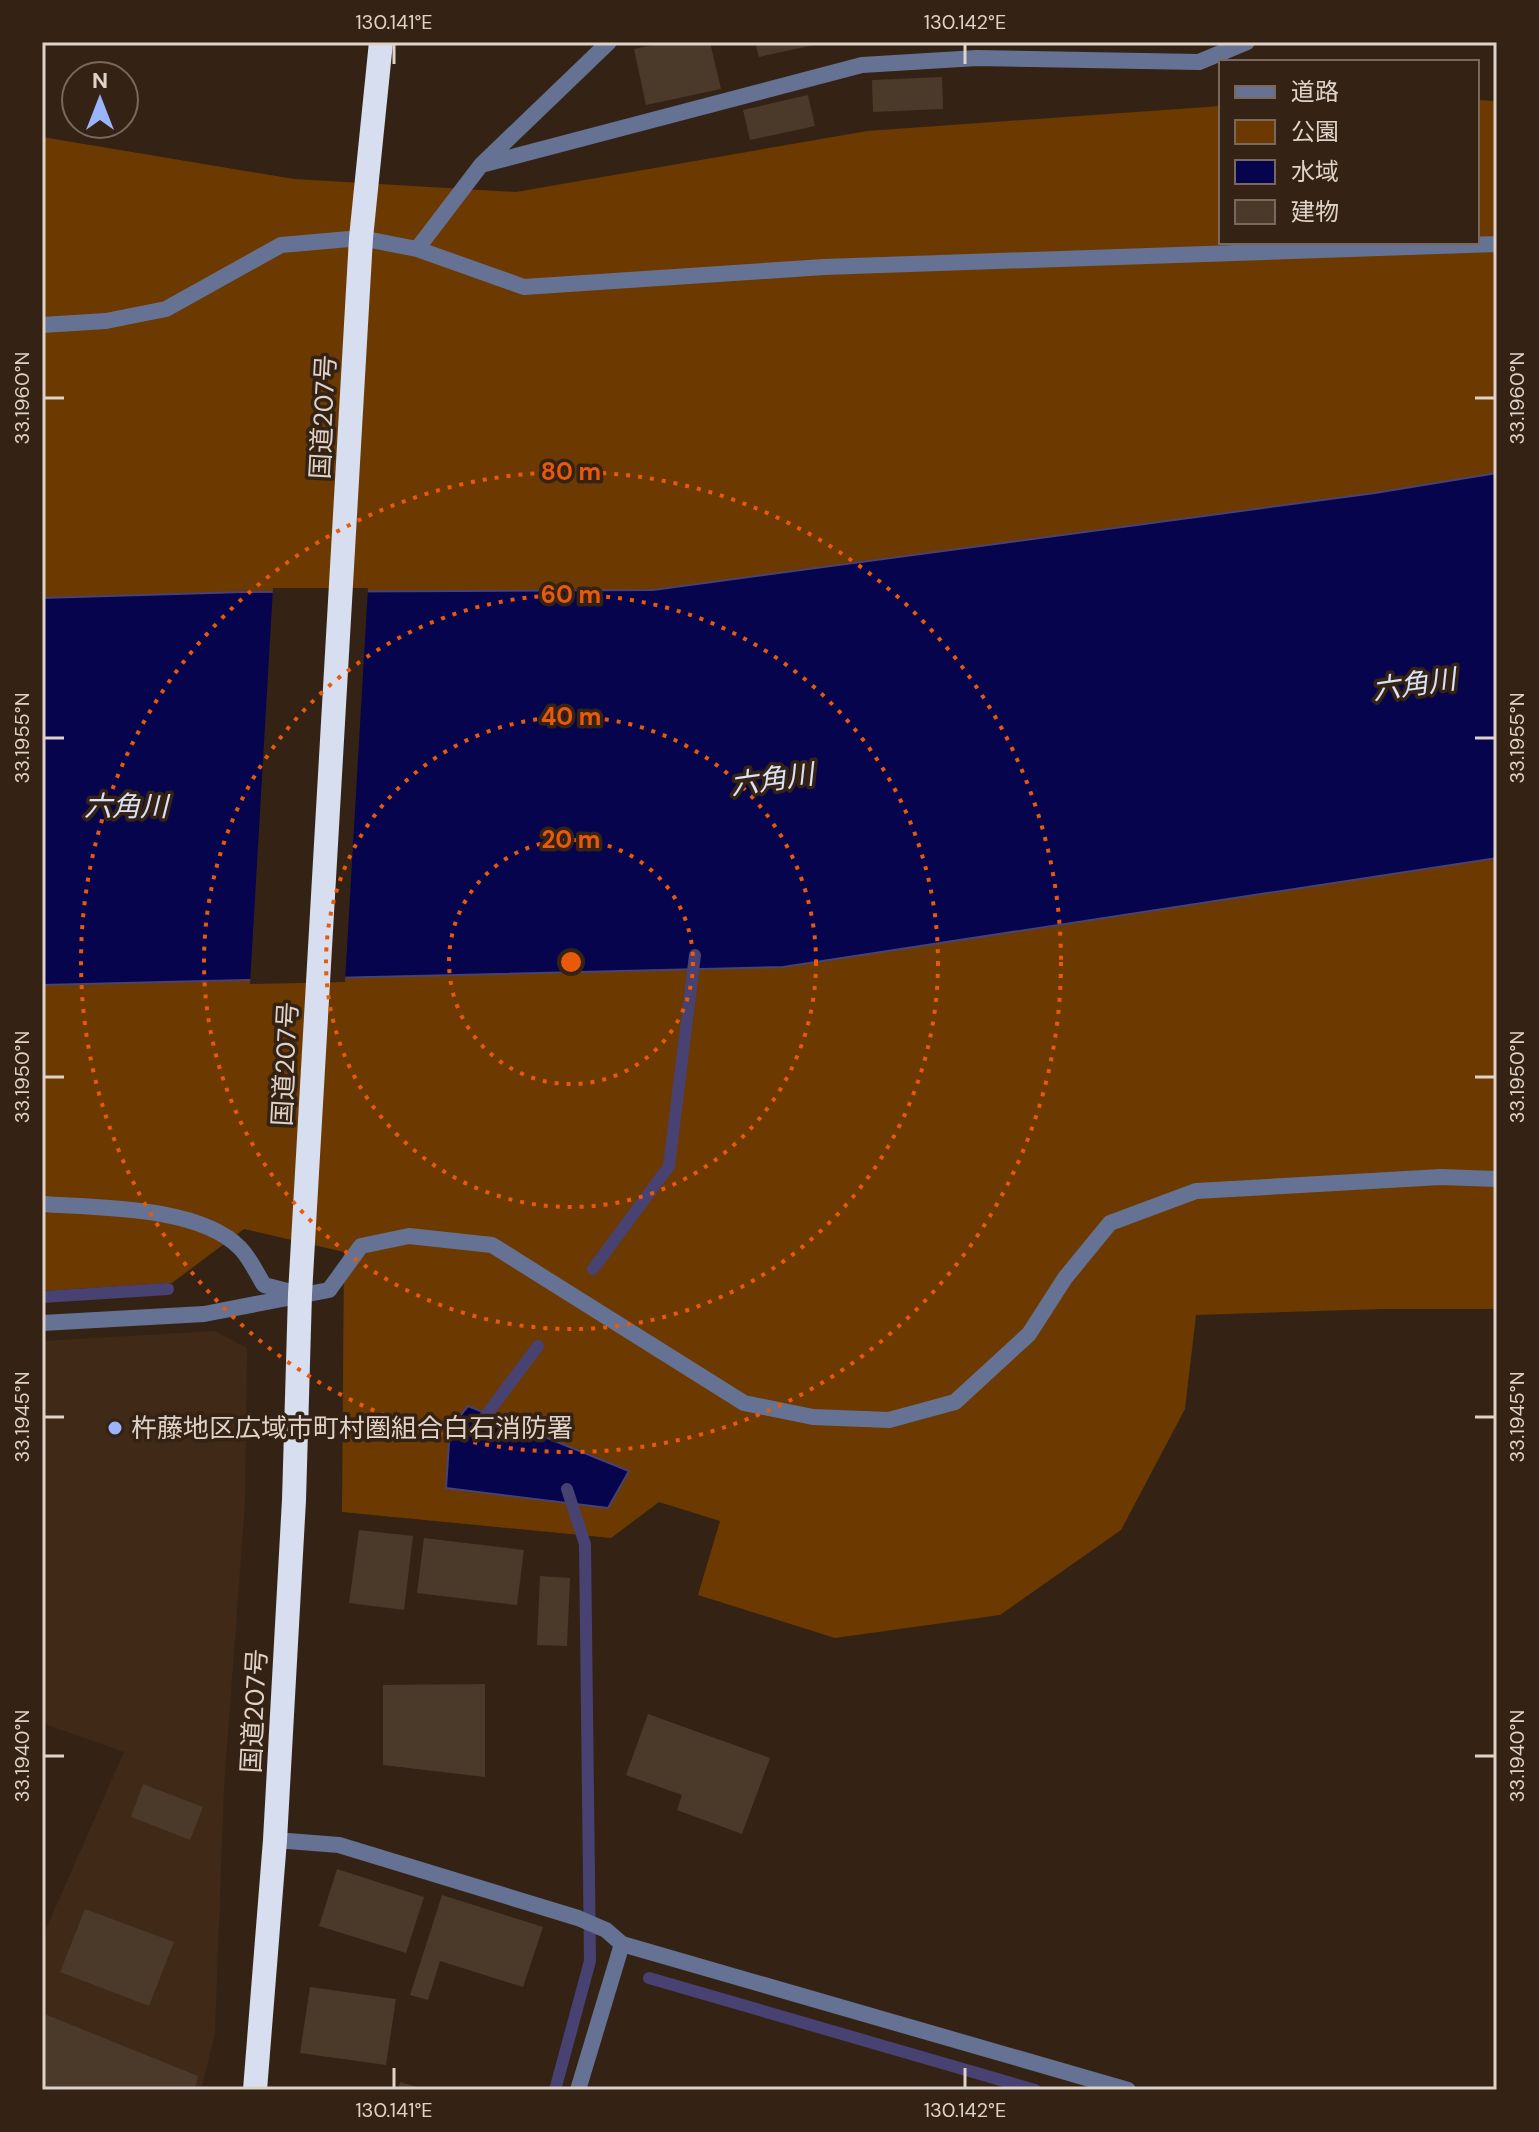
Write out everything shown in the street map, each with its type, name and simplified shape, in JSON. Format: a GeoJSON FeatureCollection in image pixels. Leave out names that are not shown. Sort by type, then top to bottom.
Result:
{"type":"FeatureCollection","features":[{"type":"Feature","properties":{"kind":"highway","name":"国道207号"},"geometry":{"type":"LineString","coordinates":[[255,2090],[275,1840],[294,1500],[300,1294],[361,238],[381,42]]}},
{"type":"Feature","properties":{"kind":"street"},"geometry":{"type":"LineString","coordinates":[[417,249],[481,165],[609,42]]}},
{"type":"Feature","properties":{"kind":"street"},"geometry":{"type":"LineString","coordinates":[[481,165],[862,65],[977,58],[1199,62],[1247,42]]}},
{"type":"Feature","properties":{"kind":"street"},"geometry":{"type":"LineString","coordinates":[[42,325],[106,321],[166,309],[281,245],[361,238],[417,249],[524,287],[824,267],[1466,244]]}},
{"type":"Feature","properties":{"kind":"street"},"geometry":{"type":"LineString","coordinates":[[42,1323],[204,1314],[329,1290],[361,1246],[409,1236],[492,1245],[744,1403],[813,1417],[889,1420],[955,1402],[1029,1334],[1065,1278],[1110,1223],[1196,1191],[1441,1177],[1497,1179]]}},
{"type":"Feature","properties":{"kind":"street"},"geometry":{"type":"LineString","coordinates":[[42,1204],[168,1214],[206,1227],[240,1248],[264,1285],[300,1294]]}},
{"type":"Feature","properties":{"kind":"street"},"geometry":{"type":"LineString","coordinates":[[275,1840],[339,1845],[578,1918],[606,1930],[622,1944],[1128,2090]]}},
{"type":"Feature","properties":{"kind":"street"},"geometry":{"type":"LineString","coordinates":[[578,2090],[622,1944]]}},
{"type":"Feature","properties":{"kind":"shaded area"},"geometry":{"type":"Polygon","coordinates":[[[215,1331],[247,1348],[245,1503],[224,1786],[215,2033],[201,2090],[42,2090],[42,1938],[124,1752],[42,1723],[42,1341],[215,1331]]]}},
{"type":"Feature","properties":{"kind":"green space"},"geometry":{"type":"Polygon","coordinates":[[[1479,100],[1497,101],[1497,473],[1375,493],[653,590],[244,592],[42,598],[42,137],[294,179],[516,192],[867,131],[1219,106],[1219,244],[1479,244],[1479,100]]]}},
{"type":"Feature","properties":{"kind":"green space"},"geometry":{"type":"Polygon","coordinates":[[[1497,858],[1497,1309],[1196,1315],[1185,1409],[1121,1530],[1000,1615],[835,1638],[698,1595],[720,1521],[659,1502],[611,1538],[342,1512],[344,1252],[244,1229],[172,1283],[42,1291],[42,985],[783,967],[1497,858]]]}},
{"type":"Feature","properties":{"kind":"water","name":"六角川"},"geometry":{"type":"Polygon","coordinates":[[[1497,473],[1497,858],[783,967],[42,985],[42,598],[244,592],[653,590],[1375,493],[1497,473]]]}},
{"type":"Feature","properties":{"kind":"water"},"geometry":{"type":"Polygon","coordinates":[[[468,1406],[629,1471],[608,1508],[446,1488],[450,1428],[468,1406]]]}},
{"type":"Feature","properties":{"kind":"pier"},"geometry":{"type":"Polygon","coordinates":[[[273,588],[368,588],[345,982],[250,984],[273,588]]]}},
{"type":"Feature","properties":{"kind":"building"},"geometry":{"type":"Polygon","coordinates":[[[666,42],[710,42],[721,89],[646,105],[634,49],[666,42]]]}},
{"type":"Feature","properties":{"kind":"building"},"geometry":{"type":"Polygon","coordinates":[[[755,42],[822,42],[823,43],[759,57],[755,42]]]}},
{"type":"Feature","properties":{"kind":"building"},"geometry":{"type":"Polygon","coordinates":[[[942,77],[943,109],[873,112],[872,80],[942,77]]]}},
{"type":"Feature","properties":{"kind":"building"},"geometry":{"type":"Polygon","coordinates":[[[808,95],[815,126],[750,140],[743,110],[808,95]]]}},
{"type":"Feature","properties":{"kind":"building"},"geometry":{"type":"Polygon","coordinates":[[[359,1530],[413,1536],[404,1610],[349,1603],[359,1530]]]}},
{"type":"Feature","properties":{"kind":"building"},"geometry":{"type":"Polygon","coordinates":[[[424,1538],[524,1550],[517,1605],[417,1593],[424,1538]]]}},
{"type":"Feature","properties":{"kind":"building"},"geometry":{"type":"Polygon","coordinates":[[[540,1576],[570,1578],[567,1646],[537,1645],[540,1576]]]}},
{"type":"Feature","properties":{"kind":"building"},"geometry":{"type":"Polygon","coordinates":[[[485,1684],[485,1777],[383,1765],[383,1685],[485,1684]]]}},
{"type":"Feature","properties":{"kind":"building"},"geometry":{"type":"Polygon","coordinates":[[[648,1714],[770,1758],[742,1834],[677,1810],[682,1795],[626,1775],[648,1714]]]}},
{"type":"Feature","properties":{"kind":"building"},"geometry":{"type":"Polygon","coordinates":[[[143,1784],[203,1807],[190,1840],[131,1817],[143,1784]]]}},
{"type":"Feature","properties":{"kind":"building"},"geometry":{"type":"Polygon","coordinates":[[[337,1869],[424,1897],[406,1953],[319,1926],[337,1869]]]}},
{"type":"Feature","properties":{"kind":"building"},"geometry":{"type":"Polygon","coordinates":[[[442,1895],[543,1927],[523,1987],[440,1961],[428,2000],[410,1995],[442,1895]]]}},
{"type":"Feature","properties":{"kind":"building"},"geometry":{"type":"Polygon","coordinates":[[[85,1909],[174,1942],[149,2006],[60,1972],[85,1909]]]}},
{"type":"Feature","properties":{"kind":"building"},"geometry":{"type":"Polygon","coordinates":[[[310,1987],[396,1999],[386,2065],[300,2053],[310,1987]]]}},
{"type":"Feature","properties":{"kind":"building"},"geometry":{"type":"Polygon","coordinates":[[[42,2013],[198,2076],[195,2090],[42,2090],[42,2063],[46,2052],[42,2051],[42,2013]]]}},
{"type":"Feature","properties":{"kind":"building"},"geometry":{"type":"Polygon","coordinates":[[[400,2082],[424,2089],[424,2090],[398,2090],[400,2082]]]}},
{"type":"Feature","properties":{"kind":"waterway"},"geometry":{"type":"LineString","coordinates":[[593,1269],[669,1166],[695,955]]}},
{"type":"Feature","properties":{"kind":"waterway"},"geometry":{"type":"LineString","coordinates":[[42,1297],[168,1289]]}},
{"type":"Feature","properties":{"kind":"waterway"},"geometry":{"type":"LineString","coordinates":[[485,1425],[481,1422],[538,1346]]}},
{"type":"Feature","properties":{"kind":"waterway"},"geometry":{"type":"LineString","coordinates":[[555,2090],[590,1961],[585,1544],[567,1489]]}},
{"type":"Feature","properties":{"kind":"waterway"},"geometry":{"type":"LineString","coordinates":[[649,1978],[1035,2090]]}},
{"type":"Feature","properties":{"kind":"place","name":"杵藤地区広域市町村圏組合白石消防署"},"geometry":{"type":"Point","coordinates":[115,1428]}}]}
